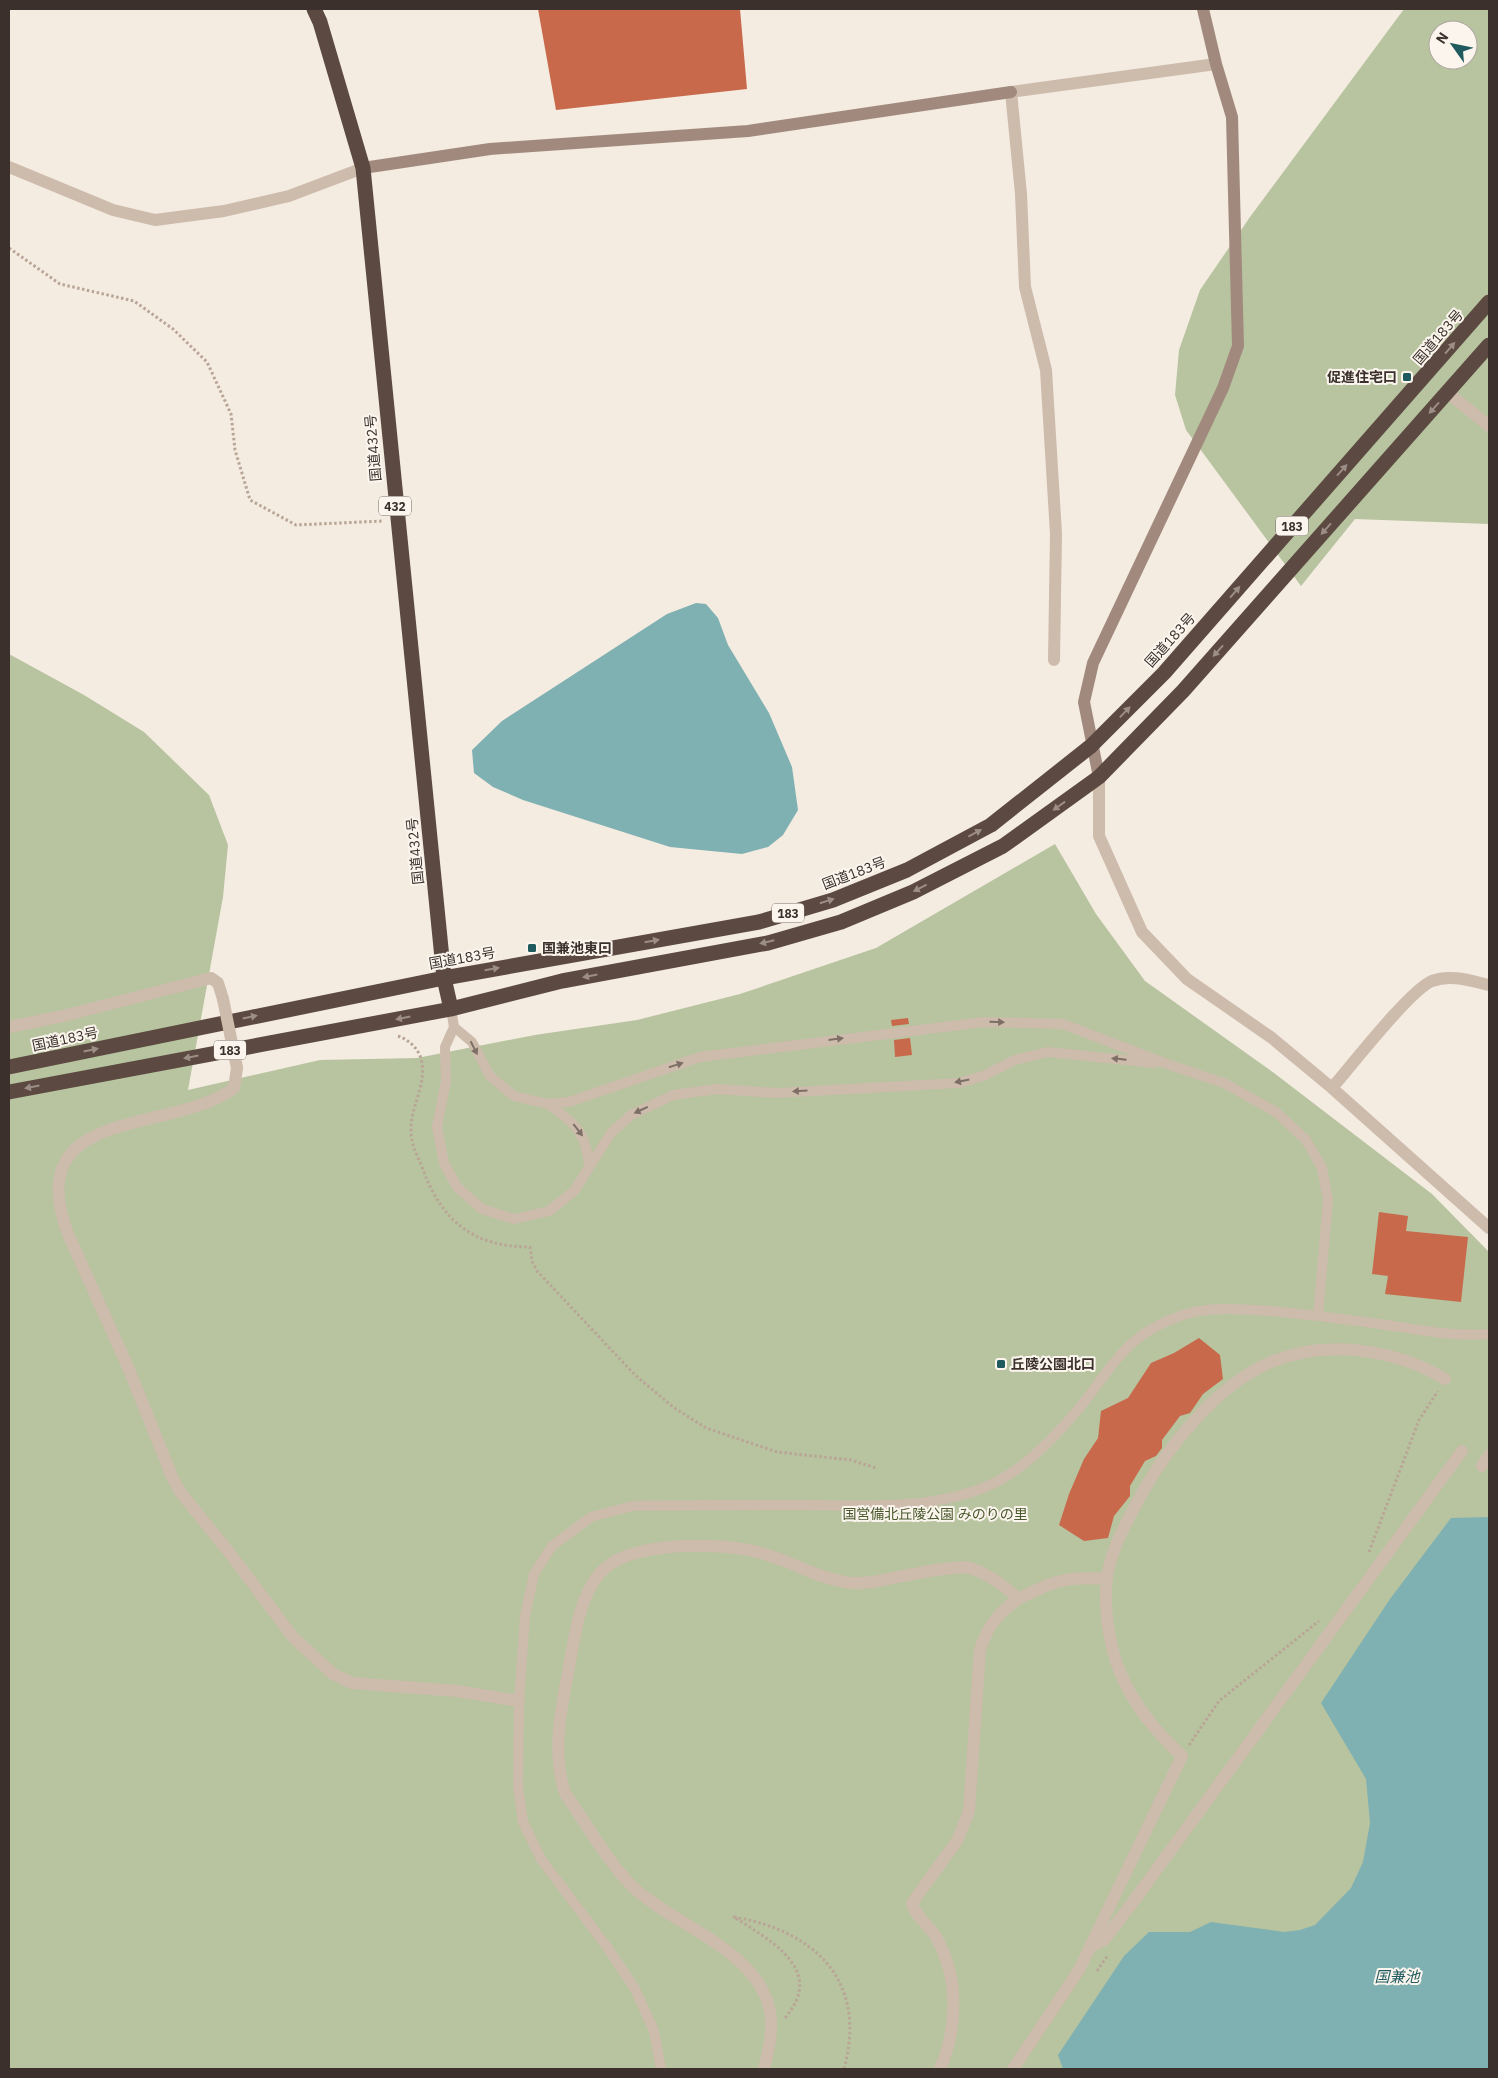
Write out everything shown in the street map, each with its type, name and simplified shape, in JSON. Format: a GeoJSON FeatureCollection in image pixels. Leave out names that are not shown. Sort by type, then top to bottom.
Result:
{"type":"FeatureCollection","features":[{"type":"Feature","properties":{"kind":"highway","name":"国道432号"},"geometry":{"type":"LineString","coordinates":[[314,9],[320,22],[363,168],[396,520],[444,978],[451,1009]]}},
{"type":"Feature","properties":{"kind":"highway","name":"国道183号"},"geometry":{"type":"LineString","coordinates":[[9,1067],[444,978],[759,922],[833,900],[907,870],[991,825],[1091,746],[1164,672],[1489,302]]}},
{"type":"Feature","properties":{"kind":"highway","name":"183"},"geometry":{"type":"LineString","coordinates":[[9,1092],[451,1009],[562,981],[768,943],[841,922],[913,892],[1003,846],[1099,777],[1182,691],[1489,345]]}},
{"type":"Feature","properties":{"kind":"street"},"geometry":{"type":"LineString","coordinates":[[1203,9],[1216,64],[1232,117],[1238,346],[1223,388],[1093,663],[1084,702],[1091,746],[1099,777],[1099,836],[1142,932],[1187,979],[1272,1038],[1332,1088],[1489,1228]]}},
{"type":"Feature","properties":{"kind":"street"},"geometry":{"type":"LineString","coordinates":[[9,167],[113,210],[155,220],[224,211],[289,196],[363,168],[490,149],[748,130],[1216,64]]}},
{"type":"Feature","properties":{"kind":"street"},"geometry":{"type":"LineString","coordinates":[[1011,92],[1021,194],[1025,287],[1046,370],[1056,534],[1054,660]]}},
{"type":"Feature","properties":{"kind":"street"},"geometry":{"type":"LineString","coordinates":[[1447,392],[1489,426]]}},
{"type":"Feature","properties":{"kind":"street"},"geometry":{"type":"LineString","coordinates":[[9,1027],[63,1016],[211,978],[218,983],[237,1068],[234,1088],[225,1095],[190,1108],[108,1129],[91,1136],[78,1146],[69,1157],[59,1184],[60,1208],[68,1234],[128,1367],[181,1492],[293,1637],[333,1674],[352,1683],[457,1692],[519,1701]]}},
{"type":"Feature","properties":{"kind":"street"},"geometry":{"type":"LineString","coordinates":[[1332,1088],[1415,994],[1432,982],[1456,978],[1489,985]]}},
{"type":"Feature","properties":{"kind":"street"},"geometry":{"type":"LineString","coordinates":[[1013,2069],[1079,1970],[1182,1756],[1145,1718],[1132,1700],[1120,1672],[1108,1626],[1107,1579],[1118,1542],[1155,1472],[1184,1431],[1233,1385],[1252,1372],[1286,1357],[1316,1351],[1353,1350],[1375,1352],[1410,1362],[1445,1379]]}},
{"type":"Feature","properties":{"kind":"street"},"geometry":{"type":"LineString","coordinates":[[1090,1947],[1104,1940],[1462,1451]]}},
{"type":"Feature","properties":{"kind":"street"},"geometry":{"type":"LineString","coordinates":[[764,2069],[771,2026],[765,1993],[752,1975],[725,1949],[654,1905],[633,1886],[565,1793],[559,1768],[560,1726],[575,1636],[590,1587],[600,1573],[612,1563],[631,1555],[673,1547],[726,1548],[761,1553],[828,1578],[855,1583],[967,1567],[980,1571],[1008,1588],[1018,1599]]}},
{"type":"Feature","properties":{"kind":"street"},"geometry":{"type":"LineString","coordinates":[[940,2069],[946,2055],[954,2018],[951,1985],[943,1952],[927,1924],[913,1909],[912,1903],[944,1861],[963,1830],[971,1797],[980,1650],[985,1633],[993,1620],[1018,1599],[1050,1583],[1066,1578],[1107,1579]]}},
{"type":"Feature","properties":{"kind":"lane"},"geometry":{"type":"LineString","coordinates":[[451,1009],[454,1027],[445,1047],[446,1081],[437,1127],[444,1163],[457,1187],[482,1209],[514,1219],[549,1211],[574,1191],[611,1133],[631,1115],[673,1095],[717,1089],[777,1093],[959,1083],[983,1076],[1015,1060],[1048,1052],[1167,1064]]}},
{"type":"Feature","properties":{"kind":"lane"},"geometry":{"type":"LineString","coordinates":[[454,1027],[472,1042],[481,1063],[490,1076],[514,1096],[548,1104],[569,1102],[700,1057],[984,1022],[1063,1024],[1167,1064],[1224,1083],[1276,1112],[1306,1140],[1322,1168],[1328,1200],[1318,1315]]}},
{"type":"Feature","properties":{"kind":"lane"},"geometry":{"type":"LineString","coordinates":[[548,1104],[574,1124],[583,1136],[588,1150],[588,1168]]}},
{"type":"Feature","properties":{"kind":"lane"},"geometry":{"type":"LineString","coordinates":[[661,2069],[654,2031],[635,1989],[607,1946],[541,1859],[523,1822],[518,1787],[519,1701],[525,1616],[534,1574],[552,1546],[590,1517],[632,1506],[902,1505],[961,1496],[1010,1475],[1046,1444],[1081,1406],[1119,1355],[1135,1338],[1155,1326],[1185,1314],[1216,1308],[1318,1315],[1425,1331],[1489,1334]]}},
{"type":"Feature","properties":{"kind":"path"},"geometry":{"type":"LineString","coordinates":[[9,248],[60,284],[134,301],[173,329],[207,362],[231,414],[235,450],[250,500],[296,525],[396,520]]}},
{"type":"Feature","properties":{"kind":"path"},"geometry":{"type":"LineString","coordinates":[[393,1036],[400,1036],[411,1042],[422,1062],[421,1084],[412,1120],[412,1141],[432,1194],[449,1217],[466,1230],[487,1241],[504,1245],[530,1247],[532,1261],[537,1271],[590,1330],[650,1389],[673,1407],[706,1428],[777,1452],[851,1460],[876,1468]]}},
{"type":"Feature","properties":{"kind":"path"},"geometry":{"type":"LineString","coordinates":[[1366,1558],[1419,1420],[1445,1379]]}},
{"type":"Feature","properties":{"kind":"path"},"geometry":{"type":"LineString","coordinates":[[1182,1756],[1219,1701],[1322,1618]]}},
{"type":"Feature","properties":{"kind":"path"},"geometry":{"type":"LineString","coordinates":[[771,2026],[786,2017],[797,1999],[798,1988],[793,1962],[770,1941],[734,1917],[785,1931],[812,1947],[825,1960],[834,1973],[846,2001],[850,2029],[844,2069]]}},
{"type":"Feature","properties":{"kind":"green space"},"geometry":{"type":"Polygon","coordinates":[[[1404,9],[1489,9],[1489,524],[1355,519],[1301,586],[1186,430],[1175,395],[1179,350],[1200,290],[1250,217],[1404,9]]]}},
{"type":"Feature","properties":{"kind":"green space","name":"国営備北丘陵公園 みのりの里"},"geometry":{"type":"Polygon","coordinates":[[[9,654],[84,695],[144,732],[209,795],[228,845],[223,897],[188,1090],[320,1060],[417,1058],[535,1035],[637,1020],[740,994],[876,948],[1055,844],[1096,914],[1145,981],[1274,1073],[1432,1194],[1489,1252],[1489,2069],[9,2069],[9,654]]]}},
{"type":"Feature","properties":{"kind":"water"},"geometry":{"type":"Polygon","coordinates":[[[696,603],[706,604],[718,618],[728,645],[769,713],[792,767],[798,810],[783,835],[768,847],[742,854],[670,847],[523,800],[493,787],[474,773],[472,750],[502,721],[667,614],[696,603]]]}},
{"type":"Feature","properties":{"kind":"water","name":"国兼池"},"geometry":{"type":"Polygon","coordinates":[[[1489,1517],[1489,2069],[1063,2069],[1058,2055],[1124,1956],[1149,1932],[1190,1932],[1211,1922],[1284,1932],[1300,1930],[1315,1925],[1351,1888],[1363,1862],[1370,1823],[1366,1779],[1321,1703],[1390,1599],[1451,1518],[1489,1517]]]}},
{"type":"Feature","properties":{"kind":"building"},"geometry":{"type":"Polygon","coordinates":[[[538,9],[740,9],[747,89],[556,110],[538,9]]]}},
{"type":"Feature","properties":{"kind":"building"},"geometry":{"type":"Polygon","coordinates":[[[908,1018],[909,1024],[892,1026],[891,1020],[908,1018]]]}},
{"type":"Feature","properties":{"kind":"building"},"geometry":{"type":"Polygon","coordinates":[[[910,1038],[912,1055],[895,1057],[894,1040],[910,1038]]]}},
{"type":"Feature","properties":{"kind":"building"},"geometry":{"type":"Polygon","coordinates":[[[1379,1212],[1408,1216],[1406,1231],[1468,1237],[1461,1302],[1385,1294],[1388,1276],[1372,1274],[1379,1212]]]}},
{"type":"Feature","properties":{"kind":"building"},"geometry":{"type":"Polygon","coordinates":[[[1199,1338],[1220,1355],[1223,1379],[1203,1394],[1190,1413],[1180,1416],[1162,1440],[1162,1448],[1156,1456],[1145,1461],[1130,1486],[1130,1496],[1114,1516],[1108,1538],[1084,1541],[1059,1525],[1069,1494],[1084,1459],[1098,1438],[1101,1411],[1128,1398],[1151,1363],[1174,1353],[1199,1338]]]}},
{"type":"Feature","properties":{"kind":"place","name":"促進住宅口"},"geometry":{"type":"Point","coordinates":[1407,377]}},
{"type":"Feature","properties":{"kind":"place","name":"国兼池東口"},"geometry":{"type":"Point","coordinates":[532,948]}},
{"type":"Feature","properties":{"kind":"place","name":"丘陵公園北口"},"geometry":{"type":"Point","coordinates":[1001,1364]}}]}
